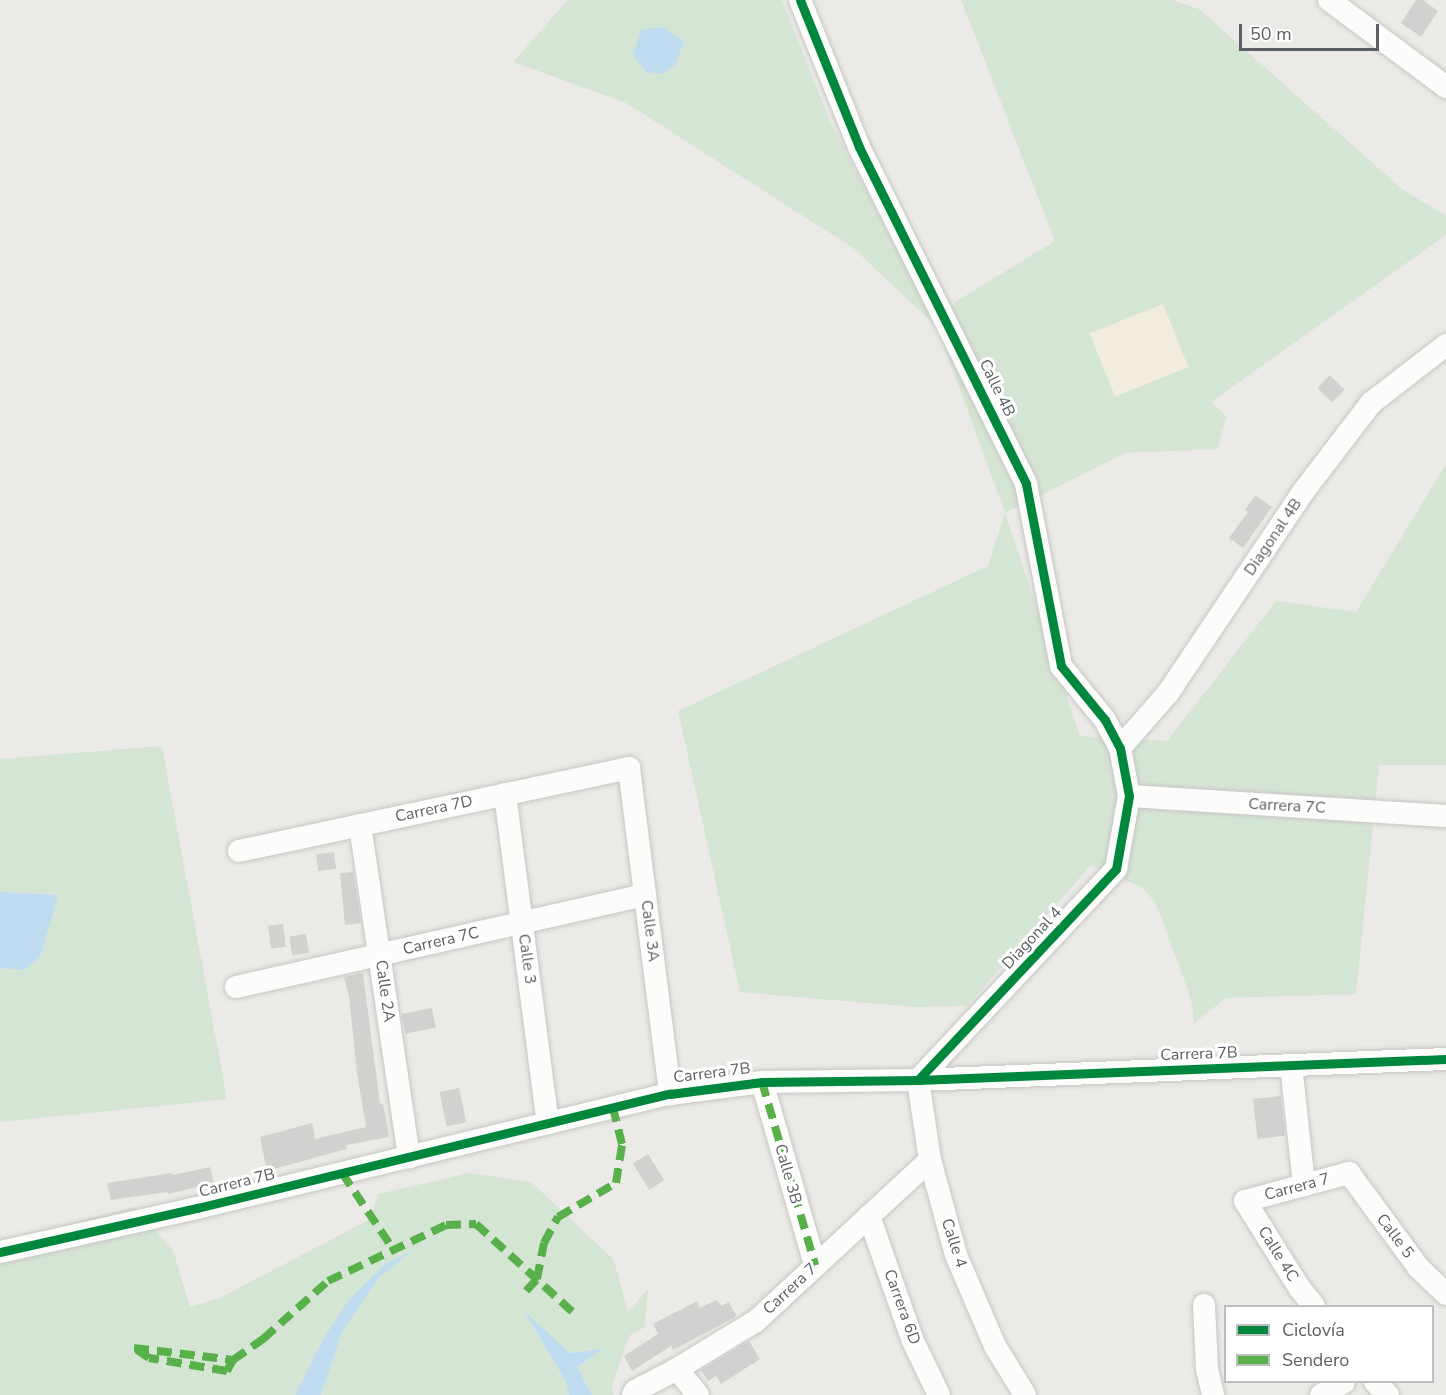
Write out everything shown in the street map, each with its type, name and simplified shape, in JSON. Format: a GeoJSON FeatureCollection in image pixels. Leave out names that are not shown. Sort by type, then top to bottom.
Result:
{"type":"FeatureCollection","features":[{"type":"Feature","properties":{"kind":"street","name":"Calle 4B"},"geometry":{"type":"LineString","coordinates":[[800,0],[859,147],[1026,484],[1060,666],[1105,720],[1120,748],[1129,796]]}},
{"type":"Feature","properties":{"kind":"street"},"geometry":{"type":"LineString","coordinates":[[1329,0],[1446,87]]}},
{"type":"Feature","properties":{"kind":"street","name":"Diagonal 4B"},"geometry":{"type":"LineString","coordinates":[[1120,748],[1168,693],[1303,492],[1371,403],[1446,345]]}},
{"type":"Feature","properties":{"kind":"street","name":"Carrera 7D"},"geometry":{"type":"LineString","coordinates":[[239,851],[629,768]]}},
{"type":"Feature","properties":{"kind":"street","name":"Calle 3A"},"geometry":{"type":"LineString","coordinates":[[629,768],[670,1094]]}},
{"type":"Feature","properties":{"kind":"street","name":"Calle 3"},"geometry":{"type":"LineString","coordinates":[[505,794],[549,1123]]}},
{"type":"Feature","properties":{"kind":"street","name":"Carrera 7C"},"geometry":{"type":"LineString","coordinates":[[1129,796],[1446,816]]}},
{"type":"Feature","properties":{"kind":"street","name":"Diagonal 4"},"geometry":{"type":"LineString","coordinates":[[918,1080],[1116,869],[1129,796]]}},
{"type":"Feature","properties":{"kind":"street","name":"Calle 2A"},"geometry":{"type":"LineString","coordinates":[[360,825],[409,1157]]}},
{"type":"Feature","properties":{"kind":"street","name":"Carrera 7C"},"geometry":{"type":"LineString","coordinates":[[236,987],[645,895]]}},
{"type":"Feature","properties":{"kind":"street","name":"Carrera 7B"},"geometry":{"type":"LineString","coordinates":[[0,1252],[186,1211],[670,1094],[762,1082],[918,1080],[1446,1059]]}},
{"type":"Feature","properties":{"kind":"street"},"geometry":{"type":"LineString","coordinates":[[1292,1065],[1304,1185]]}},
{"type":"Feature","properties":{"kind":"street","name":"Calle 4"},"geometry":{"type":"LineString","coordinates":[[918,1080],[930,1160],[956,1255],[995,1346],[1025,1395]]}},
{"type":"Feature","properties":{"kind":"street","name":"Calle 3B"},"geometry":{"type":"LineString","coordinates":[[762,1082],[815,1265]]}},
{"type":"Feature","properties":{"kind":"street","name":"Carrera 7"},"geometry":{"type":"LineString","coordinates":[[633,1395],[635,1391],[677,1369],[756,1321],[930,1160]]}},
{"type":"Feature","properties":{"kind":"street","name":"Carrera 7"},"geometry":{"type":"LineString","coordinates":[[1245,1201],[1349,1173]]}},
{"type":"Feature","properties":{"kind":"street","name":"Calle 5"},"geometry":{"type":"LineString","coordinates":[[1349,1173],[1418,1267],[1446,1294]]}},
{"type":"Feature","properties":{"kind":"street","name":"Calle 4C"},"geometry":{"type":"LineString","coordinates":[[1245,1201],[1313,1305]]}},
{"type":"Feature","properties":{"kind":"street","name":"Carrera 6D"},"geometry":{"type":"LineString","coordinates":[[869,1216],[912,1339],[939,1395]]}},
{"type":"Feature","properties":{"kind":"street"},"geometry":{"type":"LineString","coordinates":[[1204,1305],[1207,1369],[1213,1395]]}},
{"type":"Feature","properties":{"kind":"street"},"geometry":{"type":"LineString","coordinates":[[677,1369],[698,1395]]}},
{"type":"Feature","properties":{"kind":"street"},"geometry":{"type":"LineString","coordinates":[[1321,1395],[1342,1383]]}},
{"type":"Feature","properties":{"kind":"street"},"geometry":{"type":"LineString","coordinates":[[1376,1383],[1388,1395]]}},
{"type":"Feature","properties":{"kind":"green space"},"geometry":{"type":"Polygon","coordinates":[[[568,0],[782,0],[830,121],[937,327],[852,247],[626,103],[513,62],[568,0]]]}},
{"type":"Feature","properties":{"kind":"green space"},"geometry":{"type":"Polygon","coordinates":[[[961,0],[1172,0],[1199,9],[1402,189],[1446,216],[1446,235],[1211,402],[1227,417],[1217,449],[1125,453],[1005,513],[937,327],[955,302],[1055,241],[961,0]]]}},
{"type":"Feature","properties":{"kind":"green space"},"geometry":{"type":"Polygon","coordinates":[[[1446,464],[1446,765],[1379,765],[1356,994],[1226,998],[1194,1023],[1191,999],[1156,903],[1141,887],[1091,865],[967,1006],[914,1007],[740,992],[678,711],[988,566],[1005,513],[1080,736],[1167,741],[1276,601],[1356,612],[1446,464]]]}},
{"type":"Feature","properties":{"kind":"green space"},"geometry":{"type":"Polygon","coordinates":[[[162,746],[227,1099],[0,1122],[0,968],[24,970],[58,895],[0,892],[0,759],[162,746]]]}},
{"type":"Feature","properties":{"kind":"green space"},"geometry":{"type":"Polygon","coordinates":[[[470,1173],[531,1182],[614,1260],[628,1312],[648,1289],[645,1327],[629,1336],[612,1386],[614,1395],[592,1395],[577,1367],[602,1350],[570,1353],[524,1312],[566,1382],[569,1395],[321,1395],[342,1332],[378,1279],[409,1252],[384,1265],[322,1341],[295,1395],[0,1395],[0,1241],[134,1207],[173,1250],[190,1307],[220,1298],[370,1219],[378,1194],[470,1173]]]}},
{"type":"Feature","properties":{"kind":"sand"},"geometry":{"type":"Polygon","coordinates":[[[1163,304],[1188,367],[1115,397],[1090,334],[1163,304]]]}},
{"type":"Feature","properties":{"kind":"water"},"geometry":{"type":"Polygon","coordinates":[[[663,27],[684,41],[675,65],[662,74],[646,72],[633,55],[641,30],[663,27]]]}},
{"type":"Feature","properties":{"kind":"water"},"geometry":{"type":"Polygon","coordinates":[[[0,892],[58,895],[40,957],[24,970],[0,968],[0,892]]]}},
{"type":"Feature","properties":{"kind":"water"},"geometry":{"type":"Polygon","coordinates":[[[412,1250],[378,1279],[342,1332],[321,1395],[295,1395],[322,1341],[348,1301],[384,1265],[412,1250]]]}},
{"type":"Feature","properties":{"kind":"water"},"geometry":{"type":"Polygon","coordinates":[[[523,1310],[570,1353],[603,1349],[577,1367],[592,1395],[569,1395],[566,1382],[523,1310]]]}},
{"type":"Feature","properties":{"kind":"building"},"geometry":{"type":"Polygon","coordinates":[[[1416,0],[1423,0],[1438,11],[1421,37],[1401,23],[1416,0]]]}},
{"type":"Feature","properties":{"kind":"building"},"geometry":{"type":"Polygon","coordinates":[[[1330,375],[1345,390],[1332,403],[1317,388],[1330,375]]]}},
{"type":"Feature","properties":{"kind":"building"},"geometry":{"type":"Polygon","coordinates":[[[1255,495],[1272,507],[1243,548],[1229,538],[1248,512],[1245,510],[1255,495]]]}},
{"type":"Feature","properties":{"kind":"building"},"geometry":{"type":"Polygon","coordinates":[[[334,852],[336,869],[318,871],[316,854],[334,852]]]}},
{"type":"Feature","properties":{"kind":"building"},"geometry":{"type":"Polygon","coordinates":[[[353,872],[361,923],[345,925],[340,873],[353,872]]]}},
{"type":"Feature","properties":{"kind":"building"},"geometry":{"type":"Polygon","coordinates":[[[283,924],[286,947],[271,949],[268,926],[283,924]]]}},
{"type":"Feature","properties":{"kind":"building"},"geometry":{"type":"Polygon","coordinates":[[[306,934],[309,953],[292,955],[289,937],[306,934]]]}},
{"type":"Feature","properties":{"kind":"building"},"geometry":{"type":"Polygon","coordinates":[[[363,973],[380,1104],[383,1104],[389,1137],[346,1145],[347,1149],[267,1171],[260,1137],[312,1123],[315,1139],[366,1127],[357,1073],[349,996],[344,977],[363,973]]]}},
{"type":"Feature","properties":{"kind":"building"},"geometry":{"type":"Polygon","coordinates":[[[432,1008],[436,1028],[405,1034],[402,1014],[432,1008]]]}},
{"type":"Feature","properties":{"kind":"building"},"geometry":{"type":"Polygon","coordinates":[[[459,1088],[466,1122],[447,1126],[439,1092],[459,1088]]]}},
{"type":"Feature","properties":{"kind":"building"},"geometry":{"type":"Polygon","coordinates":[[[1281,1096],[1285,1136],[1257,1139],[1253,1099],[1281,1096]]]}},
{"type":"Feature","properties":{"kind":"building"},"geometry":{"type":"Polygon","coordinates":[[[648,1154],[664,1180],[649,1190],[633,1164],[648,1154]]]}},
{"type":"Feature","properties":{"kind":"building"},"geometry":{"type":"Polygon","coordinates":[[[210,1167],[214,1183],[168,1194],[167,1192],[111,1200],[107,1183],[172,1173],[173,1175],[210,1167]]]}},
{"type":"Feature","properties":{"kind":"building"},"geometry":{"type":"Polygon","coordinates":[[[716,1300],[722,1306],[729,1302],[735,1317],[673,1350],[671,1346],[632,1371],[624,1356],[658,1334],[653,1324],[697,1301],[700,1308],[716,1300]]]}},
{"type":"Feature","properties":{"kind":"building"},"geometry":{"type":"Polygon","coordinates":[[[749,1341],[760,1359],[721,1384],[716,1376],[708,1381],[701,1370],[749,1341]]]}},
{"type":"Feature","properties":{"kind":"marked path"},"geometry":{"type":"LineString","coordinates":[[762,1082],[815,1265]]}},
{"type":"Feature","properties":{"kind":"marked path"},"geometry":{"type":"LineString","coordinates":[[526,1291],[537,1279],[544,1243],[558,1217],[616,1183],[622,1144],[613,1108]]}},
{"type":"Feature","properties":{"kind":"marked path"},"geometry":{"type":"LineString","coordinates":[[342,1173],[393,1249]]}},
{"type":"Feature","properties":{"kind":"marked path"},"geometry":{"type":"LineString","coordinates":[[233,1360],[227,1371],[149,1358],[134,1348],[233,1360],[263,1339],[328,1281],[446,1225],[476,1224],[575,1314]]}},
{"type":"Feature","properties":{"kind":"cycle path"},"geometry":{"type":"LineString","coordinates":[[800,0],[859,147],[1026,484],[1061,666],[1105,720],[1120,748],[1129,796],[1116,869],[918,1080]]}},
{"type":"Feature","properties":{"kind":"cycle path"},"geometry":{"type":"LineString","coordinates":[[0,1252],[197,1208],[670,1094],[762,1082],[918,1080],[1446,1059]]}}]}
